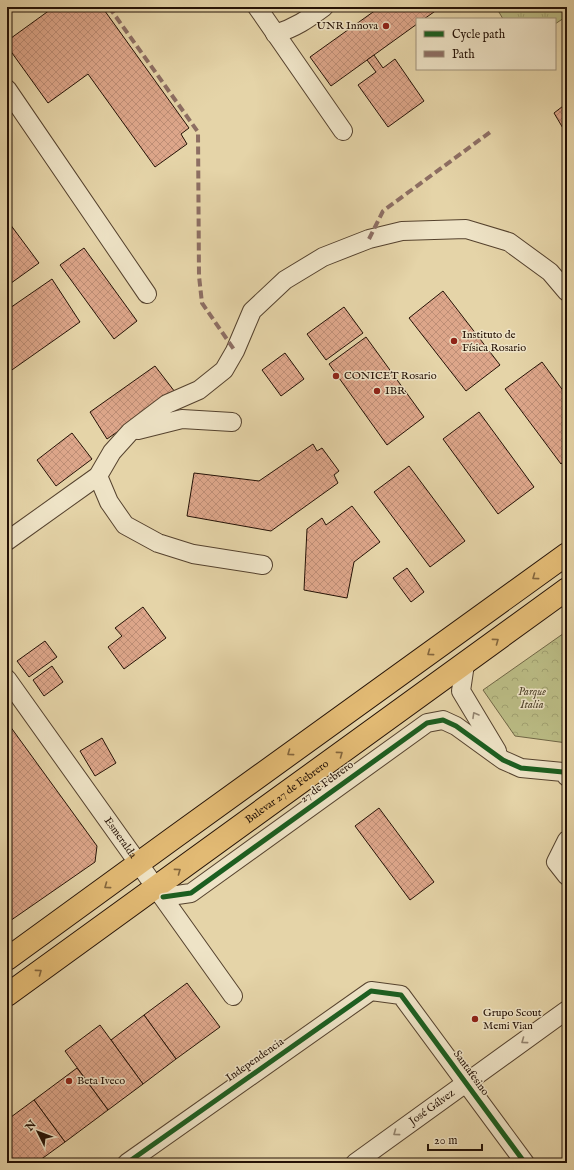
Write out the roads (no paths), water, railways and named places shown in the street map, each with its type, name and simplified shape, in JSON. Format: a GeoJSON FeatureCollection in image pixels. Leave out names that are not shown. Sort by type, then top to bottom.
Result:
{"type":"FeatureCollection","features":[{"type":"Feature","properties":{"kind":"main road"},"geometry":{"type":"LineString","coordinates":[[7,959],[567,554]]}},
{"type":"Feature","properties":{"kind":"main road","name":"Bulevar 27 de Febrero"},"geometry":{"type":"LineString","coordinates":[[7,995],[159,892],[567,589]]}},
{"type":"Feature","properties":{"kind":"street"},"geometry":{"type":"LineString","coordinates":[[257,7],[343,131]]}},
{"type":"Feature","properties":{"kind":"street"},"geometry":{"type":"LineString","coordinates":[[275,34],[301,24],[324,7]]}},
{"type":"Feature","properties":{"kind":"street"},"geometry":{"type":"LineString","coordinates":[[7,89],[13,110],[147,294]]}},
{"type":"Feature","properties":{"kind":"street"},"geometry":{"type":"LineString","coordinates":[[7,541],[98,476],[112,452],[130,432],[167,404],[199,390],[224,370],[236,351],[252,311],[285,280],[323,257],[369,239],[402,231],[466,229],[509,242],[550,272],[567,292]]}},
{"type":"Feature","properties":{"kind":"street"},"geometry":{"type":"LineString","coordinates":[[130,432],[182,419],[232,422]]}},
{"type":"Feature","properties":{"kind":"street"},"geometry":{"type":"LineString","coordinates":[[98,476],[109,502],[125,525],[158,543],[193,554],[263,565]]}},
{"type":"Feature","properties":{"kind":"street"},"geometry":{"type":"LineString","coordinates":[[465,664],[461,691],[503,760]]}},
{"type":"Feature","properties":{"kind":"street","name":"Esmeralda"},"geometry":{"type":"LineString","coordinates":[[7,679],[233,996]]}},
{"type":"Feature","properties":{"kind":"street","name":"27 de Febrero"},"geometry":{"type":"LineString","coordinates":[[159,892],[191,893],[427,723],[443,720],[456,726],[503,760],[521,768],[565,774]]}},
{"type":"Feature","properties":{"kind":"street"},"geometry":{"type":"LineString","coordinates":[[567,840],[556,862],[567,876]]}},
{"type":"Feature","properties":{"kind":"street","name":"Independencia"},"geometry":{"type":"LineString","coordinates":[[127,1163],[371,991],[401,995]]}},
{"type":"Feature","properties":{"kind":"street","name":"Santafesino"},"geometry":{"type":"LineString","coordinates":[[401,995],[525,1163]]}},
{"type":"Feature","properties":{"kind":"street","name":"José Gálvez"},"geometry":{"type":"LineString","coordinates":[[357,1162],[567,1010]]}},
{"type":"Feature","properties":{"kind":"place","name":"UNR Innova"},"geometry":{"type":"Point","coordinates":[386,26]}},
{"type":"Feature","properties":{"kind":"place","name":"Instituto de Física Rosario"},"geometry":{"type":"Point","coordinates":[454,341]}},
{"type":"Feature","properties":{"kind":"place","name":"CONICET Rosario"},"geometry":{"type":"Point","coordinates":[336,376]}},
{"type":"Feature","properties":{"kind":"place","name":"IBR"},"geometry":{"type":"Point","coordinates":[377,391]}},
{"type":"Feature","properties":{"kind":"place","name":"Grupo Scout Memi Vian"},"geometry":{"type":"Point","coordinates":[475,1019]}},
{"type":"Feature","properties":{"kind":"place","name":"Beta Iveco"},"geometry":{"type":"Point","coordinates":[69,1081]}},
{"type":"Feature","properties":{"kind":"park label","name":"Parque Italia"},"geometry":{"type":"Point","coordinates":[532,698]}}]}
